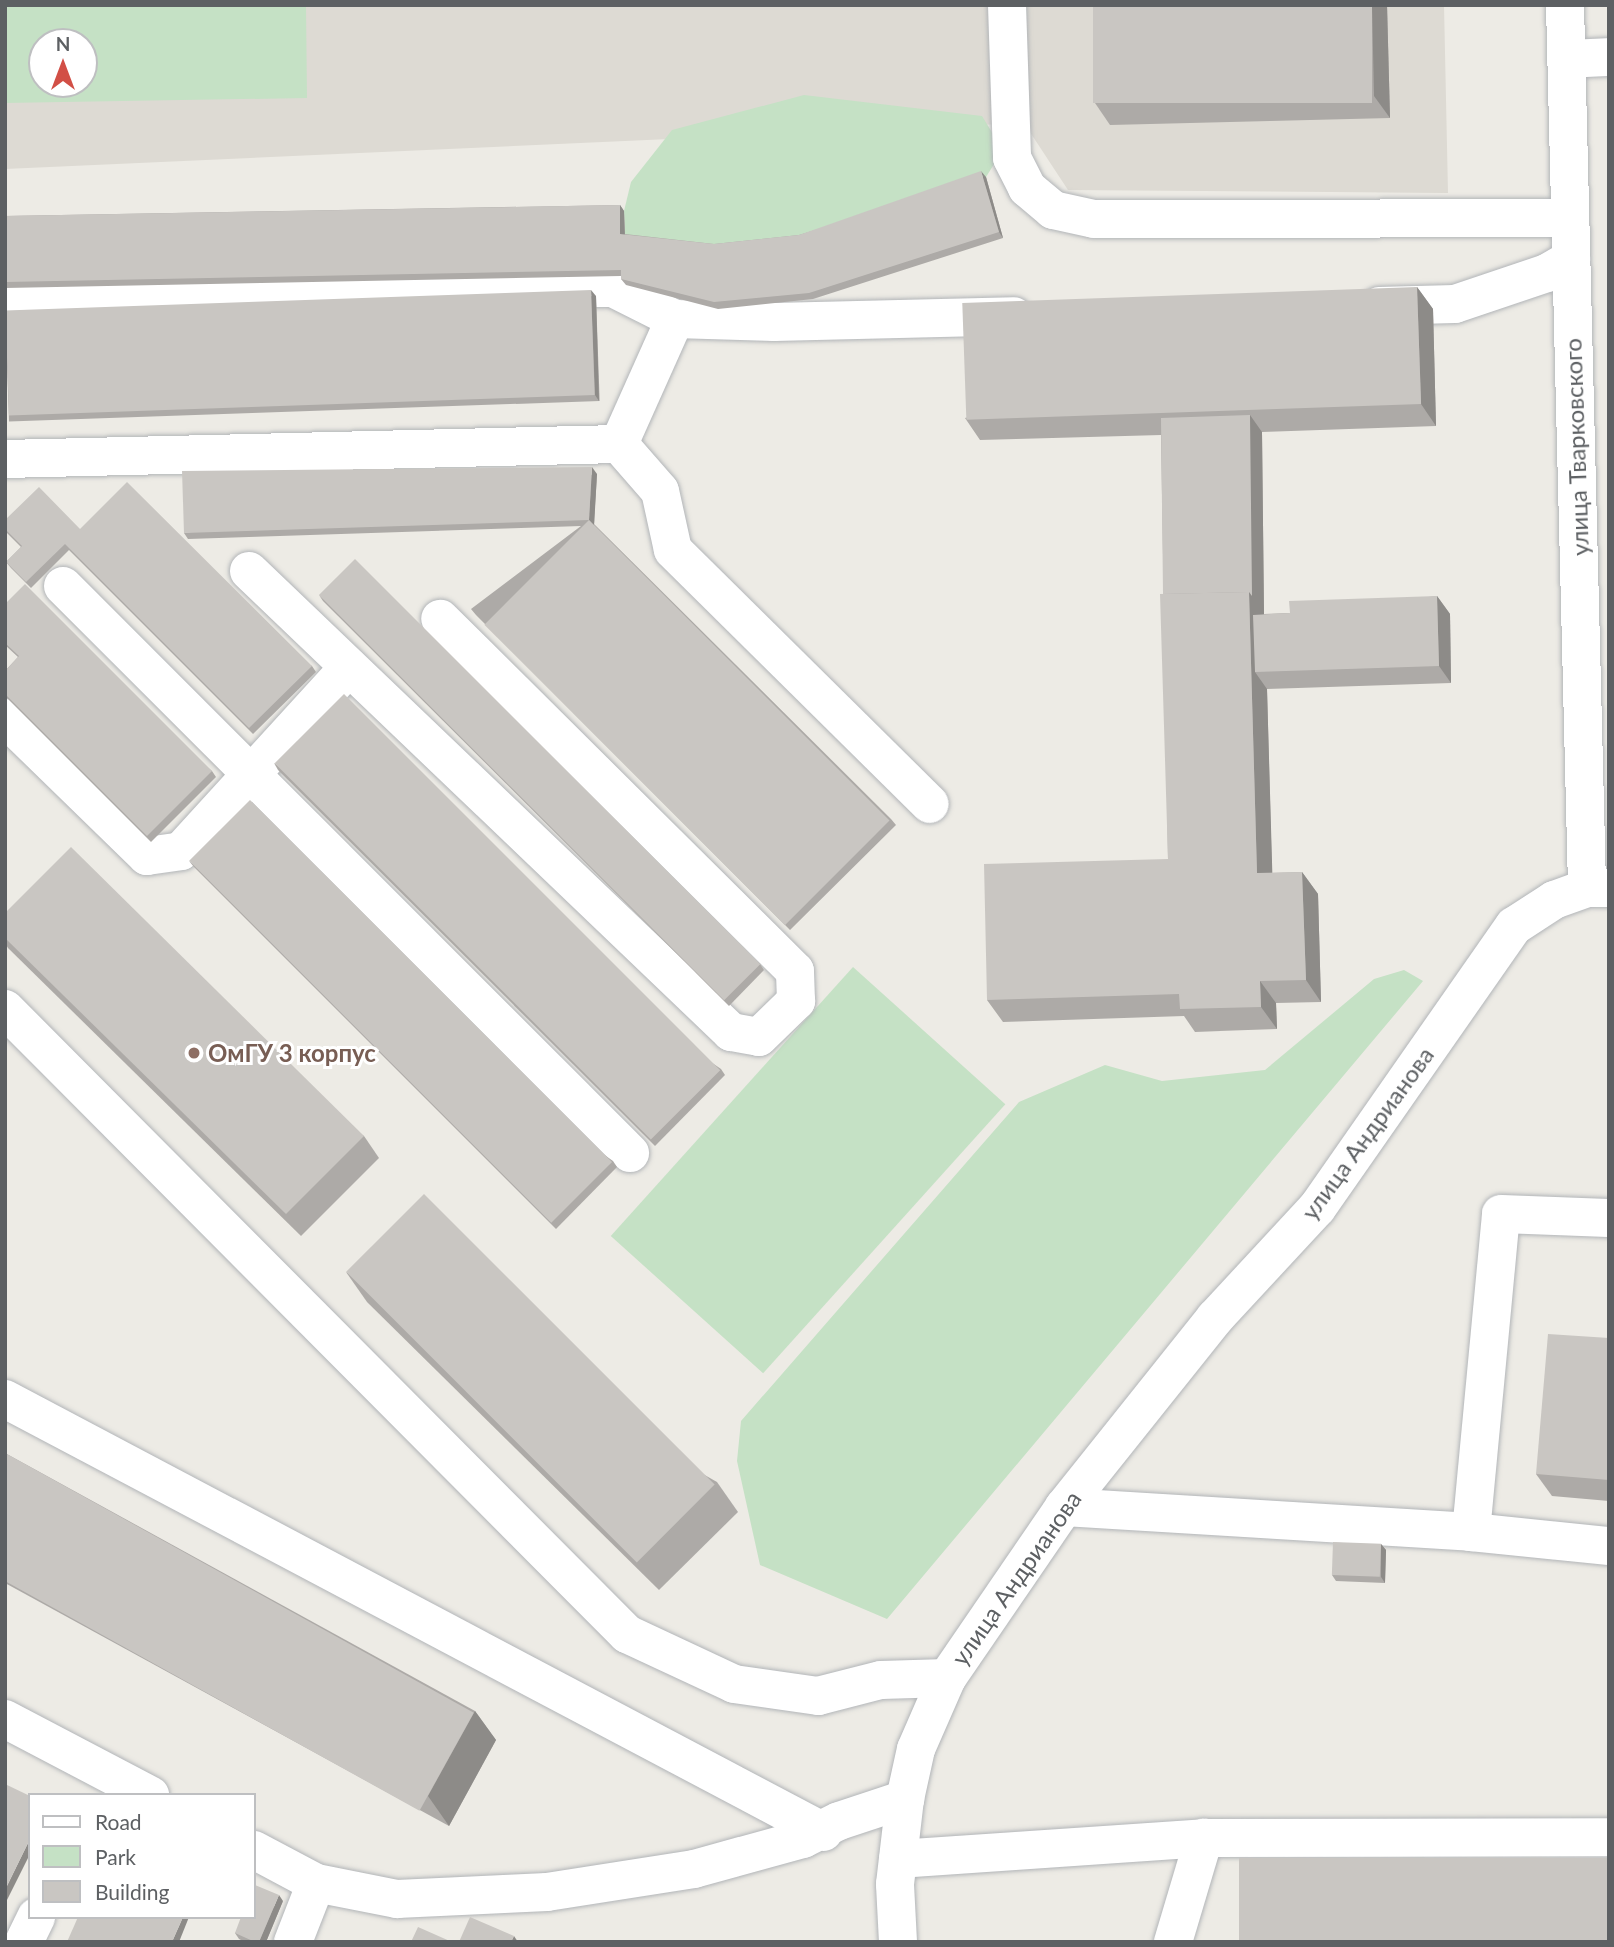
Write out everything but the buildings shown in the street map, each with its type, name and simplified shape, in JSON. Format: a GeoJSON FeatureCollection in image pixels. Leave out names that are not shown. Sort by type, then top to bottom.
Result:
{"type":"FeatureCollection","features":[{"type":"Feature","properties":{"kind":"street"},"geometry":{"type":"LineString","coordinates":[[1007,5],[1012,158],[1027,188],[1053,210],[1094,219],[1570,218]]}},
{"type":"Feature","properties":{"kind":"street","name":"улица Тварковского"},"geometry":{"type":"LineString","coordinates":[[1565,5],[1570,218],[1598,888]]}},
{"type":"Feature","properties":{"kind":"street"},"geometry":{"type":"LineString","coordinates":[[1567,59],[1609,57]]}},
{"type":"Feature","properties":{"kind":"street"},"geometry":{"type":"LineString","coordinates":[[1344,307],[1455,304],[1547,273],[1572,259]]}},
{"type":"Feature","properties":{"kind":"street"},"geometry":{"type":"LineString","coordinates":[[5,299],[613,288],[675,318],[774,322],[1053,315]]}},
{"type":"Feature","properties":{"kind":"street"},"geometry":{"type":"LineString","coordinates":[[619,444],[675,318]]}},
{"type":"Feature","properties":{"kind":"street"},"geometry":{"type":"LineString","coordinates":[[5,459],[619,444]]}},
{"type":"Feature","properties":{"kind":"street"},"geometry":{"type":"LineString","coordinates":[[619,444],[660,491],[673,550],[930,804]]}},
{"type":"Feature","properties":{"kind":"street"},"geometry":{"type":"LineString","coordinates":[[249,571],[731,1032],[759,1037],[796,1001],[795,971],[440,619]]}},
{"type":"Feature","properties":{"kind":"street"},"geometry":{"type":"LineString","coordinates":[[63,586],[249,776],[630,1153]]}},
{"type":"Feature","properties":{"kind":"street"},"geometry":{"type":"LineString","coordinates":[[5,718],[147,856],[181,851],[349,667]]}},
{"type":"Feature","properties":{"kind":"street","name":"улица Андрианова"},"geometry":{"type":"LineString","coordinates":[[898,1942],[898,1859],[905,1799],[916,1749],[947,1678],[1064,1507],[1215,1318],[1317,1208],[1514,926],[1554,900],[1598,888]]}},
{"type":"Feature","properties":{"kind":"street"},"geometry":{"type":"LineString","coordinates":[[5,1009],[627,1634],[734,1684],[818,1696],[881,1680],[947,1678]]}},
{"type":"Feature","properties":{"kind":"street"},"geometry":{"type":"LineString","coordinates":[[1471,1532],[1502,1214],[1609,1218]]}},
{"type":"Feature","properties":{"kind":"street"},"geometry":{"type":"LineString","coordinates":[[5,1399],[824,1832]]}},
{"type":"Feature","properties":{"kind":"street"},"geometry":{"type":"LineString","coordinates":[[1064,1507],[1471,1532],[1609,1546]]}},
{"type":"Feature","properties":{"kind":"street"},"geometry":{"type":"LineString","coordinates":[[5,1719],[101,1783],[141,1793]]}},
{"type":"Feature","properties":{"kind":"street"},"geometry":{"type":"LineString","coordinates":[[256,1851],[316,1883],[397,1899],[548,1892],[694,1869],[824,1832],[839,1821],[905,1799]]}},
{"type":"Feature","properties":{"kind":"street"},"geometry":{"type":"LineString","coordinates":[[898,1859],[1204,1838],[1609,1837]]}},
{"type":"Feature","properties":{"kind":"street"},"geometry":{"type":"LineString","coordinates":[[1173,1942],[1204,1838]]}},
{"type":"Feature","properties":{"kind":"street"},"geometry":{"type":"LineString","coordinates":[[293,1942],[316,1883]]}},
{"type":"Feature","properties":{"kind":"street"},"geometry":{"type":"LineString","coordinates":[[24,1942],[35,1919]]}},
{"type":"Feature","properties":{"kind":"shaded area"},"geometry":{"type":"Polygon","coordinates":[[[5,5],[1444,5],[1448,193],[1068,190],[1024,123],[5,169],[5,5]]]}},
{"type":"Feature","properties":{"kind":"green space"},"geometry":{"type":"Polygon","coordinates":[[[5,5],[306,5],[307,98],[5,103],[5,5]]]}},
{"type":"Feature","properties":{"kind":"green space"},"geometry":{"type":"Polygon","coordinates":[[[804,95],[982,116],[993,134],[996,161],[986,177],[803,241],[718,250],[625,240],[624,211],[631,182],[672,130],[804,95]]]}},
{"type":"Feature","properties":{"kind":"green space"},"geometry":{"type":"Polygon","coordinates":[[[853,967],[1005,1104],[763,1373],[611,1236],[853,967]]]}},
{"type":"Feature","properties":{"kind":"green space"},"geometry":{"type":"Polygon","coordinates":[[[1404,970],[1423,981],[887,1619],[760,1565],[737,1461],[741,1421],[1019,1102],[1105,1065],[1162,1081],[1265,1070],[1374,979],[1404,970]]]}},
{"type":"Feature","properties":{"kind":"place","name":"ОмГУ 3 корпус"},"geometry":{"type":"Point","coordinates":[194,1053]}}]}
